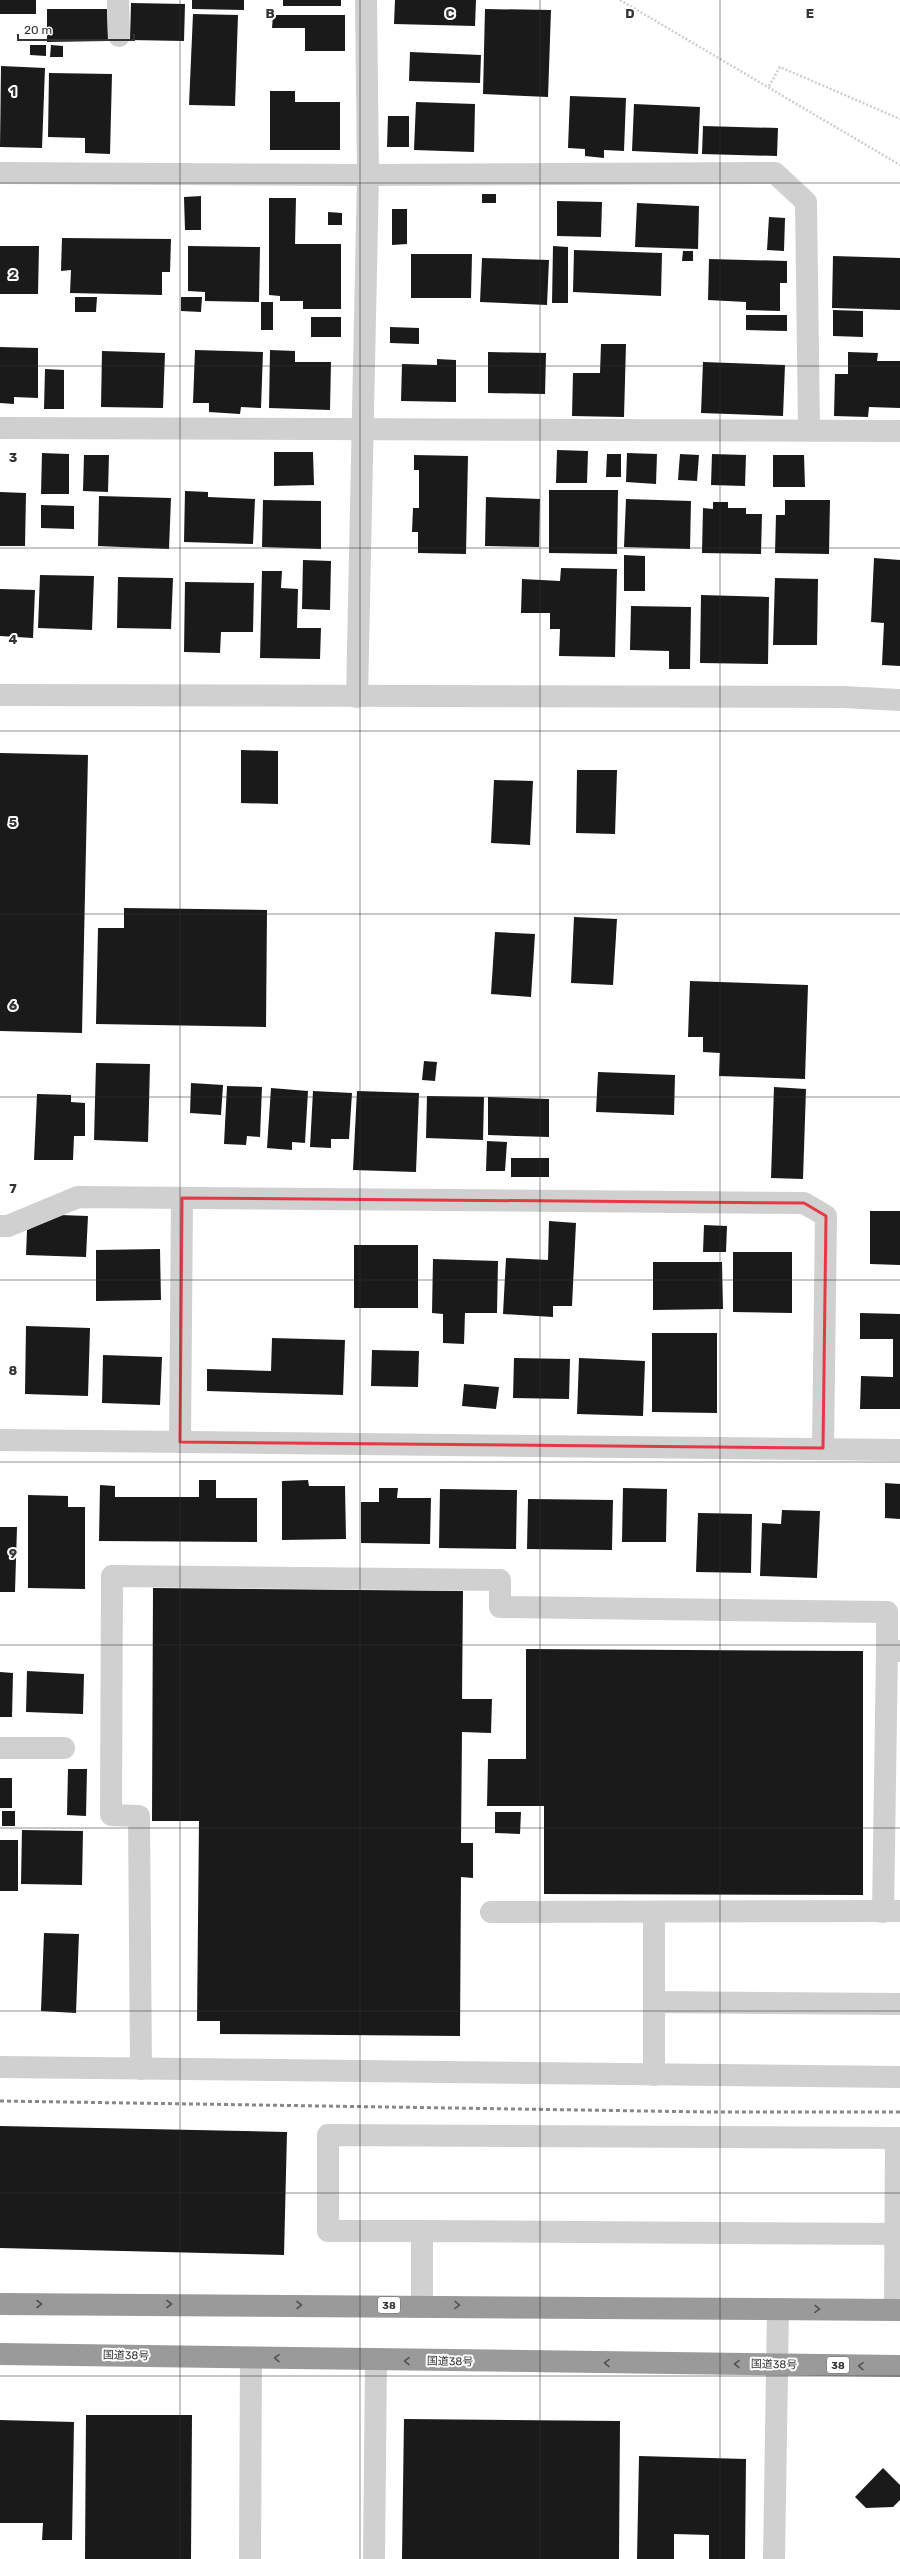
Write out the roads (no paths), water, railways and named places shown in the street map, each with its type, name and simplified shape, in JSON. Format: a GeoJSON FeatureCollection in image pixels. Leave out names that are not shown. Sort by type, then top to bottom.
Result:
{"type":"FeatureCollection","features":[{"type":"Feature","properties":{"kind":"highway","name":"38"},"geometry":{"type":"LineString","coordinates":[[0,2304],[422,2305],[898,2310]]}},
{"type":"Feature","properties":{"kind":"highway","name":"国道38号"},"geometry":{"type":"LineString","coordinates":[[0,2354],[376,2361],[900,2366]]}},
{"type":"Feature","properties":{"kind":"street"},"geometry":{"type":"LineString","coordinates":[[118,0],[119,36]]}},
{"type":"Feature","properties":{"kind":"street"},"geometry":{"type":"LineString","coordinates":[[357,697],[368,175],[366,0]]}},
{"type":"Feature","properties":{"kind":"street"},"geometry":{"type":"LineString","coordinates":[[0,173],[368,175],[775,173],[806,202],[809,429]]}},
{"type":"Feature","properties":{"kind":"street"},"geometry":{"type":"LineString","coordinates":[[0,428],[363,431],[900,430]]}},
{"type":"Feature","properties":{"kind":"street"},"geometry":{"type":"LineString","coordinates":[[0,695],[843,697],[900,700]]}},
{"type":"Feature","properties":{"kind":"street"},"geometry":{"type":"LineString","coordinates":[[0,1226],[8,1226],[78,1197],[804,1203],[826,1216],[823,1448]]}},
{"type":"Feature","properties":{"kind":"street"},"geometry":{"type":"LineString","coordinates":[[180,1442],[182,1198]]}},
{"type":"Feature","properties":{"kind":"street"},"geometry":{"type":"LineString","coordinates":[[0,1440],[900,1450]]}},
{"type":"Feature","properties":{"kind":"street"},"geometry":{"type":"LineString","coordinates":[[141,2069],[139,1816],[111,1815],[112,1576],[500,1580],[500,1607],[887,1612],[893,1651],[892,1911],[491,1912]]}},
{"type":"Feature","properties":{"kind":"street"},"geometry":{"type":"LineString","coordinates":[[0,1748],[64,1748]]}},
{"type":"Feature","properties":{"kind":"street"},"geometry":{"type":"LineString","coordinates":[[654,1912],[654,2075]]}},
{"type":"Feature","properties":{"kind":"street"},"geometry":{"type":"LineString","coordinates":[[654,2002],[900,2004]]}},
{"type":"Feature","properties":{"kind":"street"},"geometry":{"type":"LineString","coordinates":[[0,2067],[900,2077]]}},
{"type":"Feature","properties":{"kind":"street"},"geometry":{"type":"LineString","coordinates":[[898,2234],[328,2231],[328,2135],[898,2138],[898,2234],[898,2310]]}},
{"type":"Feature","properties":{"kind":"street"},"geometry":{"type":"LineString","coordinates":[[422,2231],[422,2305]]}},
{"type":"Feature","properties":{"kind":"street"},"geometry":{"type":"LineString","coordinates":[[774,2559],[778,2309]]}},
{"type":"Feature","properties":{"kind":"street"},"geometry":{"type":"LineString","coordinates":[[250,2559],[251,2358]]}},
{"type":"Feature","properties":{"kind":"street"},"geometry":{"type":"LineString","coordinates":[[374,2559],[376,2361]]}},
{"type":"Feature","properties":{"kind":"railway"},"geometry":{"type":"LineString","coordinates":[[0,2101],[709,2112],[900,2112]]}}]}
